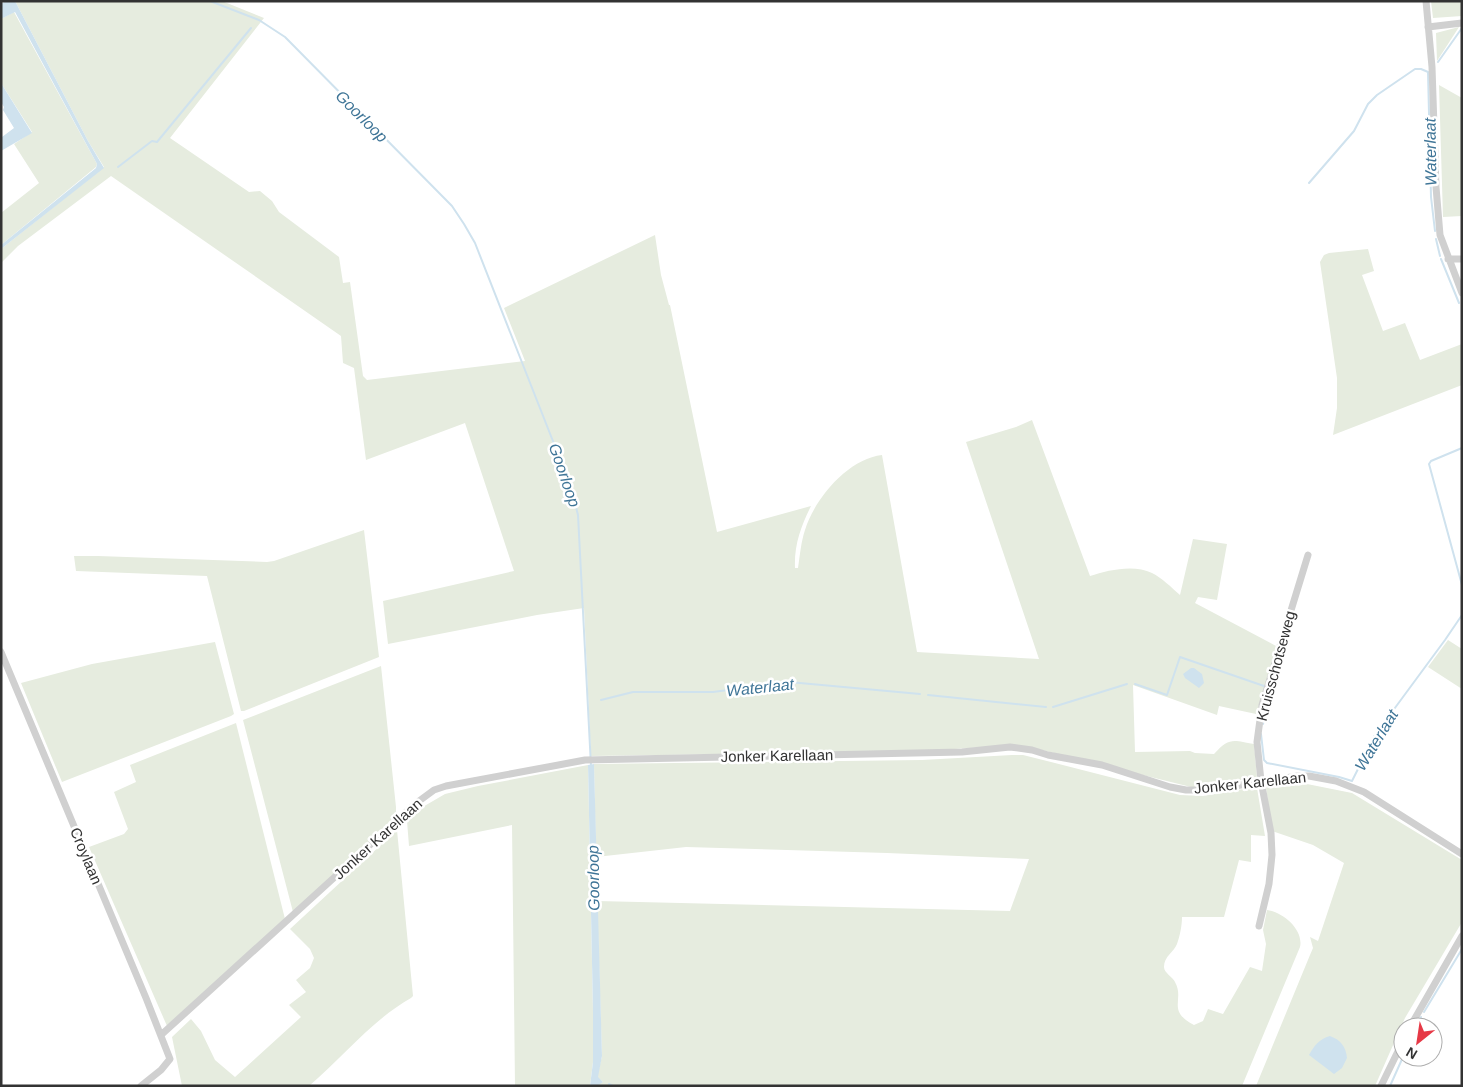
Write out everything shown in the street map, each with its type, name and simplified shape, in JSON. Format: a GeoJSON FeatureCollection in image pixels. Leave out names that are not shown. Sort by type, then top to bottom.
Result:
{"type":"FeatureCollection","features":[{"type":"Feature","properties":{"kind":"street"},"geometry":{"type":"LineString","coordinates":[[1426,1],[1432,67],[1436,187],[1440,235],[1462,293]]}},
{"type":"Feature","properties":{"kind":"street"},"geometry":{"type":"LineString","coordinates":[[1428,27],[1462,23]]}},
{"type":"Feature","properties":{"kind":"street"},"geometry":{"type":"LineString","coordinates":[[1448,259],[1462,259]]}},
{"type":"Feature","properties":{"kind":"street","name":"Kruisschotseweg"},"geometry":{"type":"LineString","coordinates":[[1259,926],[1270,884],[1272,855],[1271,834],[1261,780],[1257,742],[1262,705],[1308,555]]}},
{"type":"Feature","properties":{"kind":"street","name":"Croylaan"},"geometry":{"type":"LineString","coordinates":[[1,652],[170,1059],[161,1070],[141,1086]]}},
{"type":"Feature","properties":{"kind":"street","name":"Jonker Karellaan"},"geometry":{"type":"LineString","coordinates":[[161,1035],[415,804],[434,790],[446,786],[585,760],[962,752],[1010,747],[1032,750],[1102,766],[1170,787],[1186,790],[1208,790],[1261,780],[1309,776],[1336,781],[1364,792],[1462,854]]}},
{"type":"Feature","properties":{"kind":"street"},"geometry":{"type":"LineString","coordinates":[[1416,1017],[1462,936]]}},
{"type":"Feature","properties":{"kind":"street"},"geometry":{"type":"LineString","coordinates":[[1381,1086],[1393,1061]]}},
{"type":"Feature","properties":{"kind":"shaded area"},"geometry":{"type":"Polygon","coordinates":[[[15,1],[222,1],[264,18],[170,138],[249,192],[260,191],[272,201],[279,212],[339,257],[343,283],[350,282],[363,376],[367,380],[525,361],[504,308],[655,235],[661,275],[670,305],[717,532],[811,506],[801,528],[797,544],[795,568],[798,568],[805,530],[816,505],[834,482],[845,472],[869,458],[882,455],[917,652],[1039,659],[966,442],[1016,427],[1032,420],[1090,576],[1129,568],[1145,570],[1159,577],[1180,595],[1193,539],[1227,544],[1217,600],[1198,597],[1195,603],[1278,647],[1256,714],[1219,706],[1217,715],[1133,685],[1135,752],[1190,751],[1214,754],[1228,742],[1241,741],[1254,744],[1257,777],[1203,787],[1191,787],[1042,750],[1001,746],[923,751],[591,756],[584,608],[537,615],[388,644],[383,601],[514,571],[465,423],[366,460],[354,368],[343,363],[341,336],[111,176],[18,246],[1,263],[1,249],[104,167],[88,141],[15,1]]]}},
{"type":"Feature","properties":{"kind":"shaded area"},"geometry":{"type":"Polygon","coordinates":[[[1431,1],[1462,1],[1462,16],[1433,18],[1431,1]]]}},
{"type":"Feature","properties":{"kind":"shaded area"},"geometry":{"type":"Polygon","coordinates":[[[14,12],[97,164],[96,167],[1,245],[1,213],[39,183],[14,144],[32,132],[1,83],[1,19],[14,12]]]}},
{"type":"Feature","properties":{"kind":"shaded area"},"geometry":{"type":"Polygon","coordinates":[[[1459,27],[1437,61],[1436,33],[1459,27]]]}},
{"type":"Feature","properties":{"kind":"shaded area"},"geometry":{"type":"Polygon","coordinates":[[[1439,85],[1462,98],[1462,216],[1443,217],[1439,85]]]}},
{"type":"Feature","properties":{"kind":"shaded area"},"geometry":{"type":"Polygon","coordinates":[[[1368,249],[1374,271],[1362,275],[1383,331],[1405,323],[1420,360],[1462,344],[1462,385],[1333,435],[1337,408],[1337,378],[1320,262],[1324,255],[1329,253],[1368,249]]]}},
{"type":"Feature","properties":{"kind":"shaded area"},"geometry":{"type":"Polygon","coordinates":[[[364,530],[379,657],[244,711],[241,711],[207,576],[76,571],[74,556],[267,562],[364,530]]]}},
{"type":"Feature","properties":{"kind":"shaded area"},"geometry":{"type":"Polygon","coordinates":[[[1448,640],[1462,649],[1462,689],[1428,667],[1448,640]]]}},
{"type":"Feature","properties":{"kind":"shaded area"},"geometry":{"type":"Polygon","coordinates":[[[215,642],[234,714],[62,782],[21,683],[92,664],[215,642]]]}},
{"type":"Feature","properties":{"kind":"shaded area"},"geometry":{"type":"Polygon","coordinates":[[[381,666],[396,818],[293,912],[243,720],[381,666]]]}},
{"type":"Feature","properties":{"kind":"shaded area"},"geometry":{"type":"Polygon","coordinates":[[[236,723],[285,919],[167,1026],[89,847],[124,834],[128,829],[114,792],[136,782],[130,765],[236,723]]]}},
{"type":"Feature","properties":{"kind":"shaded area"},"geometry":{"type":"Polygon","coordinates":[[[1023,755],[1180,795],[1203,796],[1257,788],[1265,836],[1251,835],[1251,862],[1239,860],[1224,917],[1182,917],[1181,930],[1176,947],[1164,963],[1165,971],[1174,980],[1178,988],[1178,1010],[1186,1020],[1194,1025],[1203,1021],[1208,1009],[1223,1014],[1250,967],[1262,971],[1266,944],[1263,930],[1267,910],[1286,918],[1296,928],[1299,934],[1300,947],[1242,1086],[597,1086],[603,1082],[597,1077],[602,1056],[597,901],[1010,911],[1029,859],[686,847],[596,857],[594,764],[922,760],[1023,755]]]}},
{"type":"Feature","properties":{"kind":"shaded area"},"geometry":{"type":"Polygon","coordinates":[[[588,765],[593,1012],[593,1062],[590,1086],[515,1086],[512,825],[409,846],[407,821],[421,808],[445,794],[588,765]]]}},
{"type":"Feature","properties":{"kind":"shaded area"},"geometry":{"type":"Polygon","coordinates":[[[1302,783],[1352,793],[1462,860],[1462,922],[1406,1017],[1393,1017],[1393,1045],[1375,1086],[1256,1086],[1313,948],[1310,937],[1318,941],[1344,863],[1313,845],[1272,831],[1266,787],[1302,783]]]}},
{"type":"Feature","properties":{"kind":"shaded area"},"geometry":{"type":"Polygon","coordinates":[[[397,830],[413,996],[383,1017],[309,1086],[182,1086],[172,1037],[191,1019],[201,1031],[215,1060],[235,1077],[301,1017],[289,1005],[306,992],[296,980],[310,968],[314,958],[310,949],[290,929],[397,830]]]}},
{"type":"Feature","properties":{"kind":"water"},"geometry":{"type":"Polygon","coordinates":[[[6,1],[15,1],[104,168],[1,249],[1,245],[96,168],[97,164],[15,12],[1,19],[1,4],[6,1]]]}},
{"type":"Feature","properties":{"kind":"water"},"geometry":{"type":"Polygon","coordinates":[[[1,83],[32,133],[1,151],[2,137],[14,128],[3,110],[1,83]]]}},
{"type":"Feature","properties":{"kind":"water"},"geometry":{"type":"Polygon","coordinates":[[[1191,668],[1202,674],[1204,683],[1199,688],[1185,678],[1183,674],[1191,668]]]}},
{"type":"Feature","properties":{"kind":"water"},"geometry":{"type":"Polygon","coordinates":[[[594,764],[602,1056],[598,1077],[603,1082],[597,1086],[590,1086],[593,1062],[593,1012],[588,765],[594,764]]]}},
{"type":"Feature","properties":{"kind":"water"},"geometry":{"type":"Polygon","coordinates":[[[1330,1036],[1342,1044],[1347,1058],[1342,1068],[1334,1074],[1309,1055],[1317,1043],[1330,1036]]]}},
{"type":"Feature","properties":{"kind":"waterway","name":"Goorloop"},"geometry":{"type":"LineString","coordinates":[[210,1],[259,20],[285,37],[452,206],[475,243],[570,484],[578,515],[591,766]]}},
{"type":"Feature","properties":{"kind":"waterway"},"geometry":{"type":"LineString","coordinates":[[118,167],[152,141],[157,142],[251,28]]}},
{"type":"Feature","properties":{"kind":"waterway","name":"Waterlaat"},"geometry":{"type":"LineString","coordinates":[[1438,62],[1462,28]]}},
{"type":"Feature","properties":{"kind":"waterway"},"geometry":{"type":"LineString","coordinates":[[1309,183],[1354,131],[1368,104],[1377,95],[1415,69],[1428,72]]}},
{"type":"Feature","properties":{"kind":"waterway","name":"Waterlaat"},"geometry":{"type":"LineString","coordinates":[[1428,72],[1431,197],[1435,231]]}},
{"type":"Feature","properties":{"kind":"waterway","name":"Waterlaat"},"geometry":{"type":"LineString","coordinates":[[1436,239],[1440,256]]}},
{"type":"Feature","properties":{"kind":"waterway","name":"Waterlaat"},"geometry":{"type":"LineString","coordinates":[[1441,259],[1459,303]]}},
{"type":"Feature","properties":{"kind":"waterway","name":"Waterlaat"},"geometry":{"type":"LineString","coordinates":[[1462,448],[1431,461],[1429,464],[1462,585]]}},
{"type":"Feature","properties":{"kind":"waterway","name":"Waterlaat"},"geometry":{"type":"LineString","coordinates":[[1261,734],[1264,760],[1267,763],[1352,781],[1375,735],[1462,615]]}},
{"type":"Feature","properties":{"kind":"waterway","name":"Waterlaat"},"geometry":{"type":"LineString","coordinates":[[1135,684],[1167,695],[1180,657],[1264,686]]}},
{"type":"Feature","properties":{"kind":"waterway","name":"Waterlaat"},"geometry":{"type":"LineString","coordinates":[[601,700],[633,692],[713,692],[789,682],[920,694]]}},
{"type":"Feature","properties":{"kind":"waterway","name":"Waterlaat"},"geometry":{"type":"LineString","coordinates":[[1053,707],[1127,684]]}},
{"type":"Feature","properties":{"kind":"waterway","name":"Waterlaat"},"geometry":{"type":"LineString","coordinates":[[1263,724],[1272,689]]}},
{"type":"Feature","properties":{"kind":"waterway","name":"Waterlaat"},"geometry":{"type":"LineString","coordinates":[[928,695],[1046,707]]}},
{"type":"Feature","properties":{"kind":"waterway"},"geometry":{"type":"LineString","coordinates":[[1424,1012],[1462,949]]}},
{"type":"Feature","properties":{"kind":"waterway"},"geometry":{"type":"LineString","coordinates":[[1390,1086],[1399,1067]]}},
{"type":"Feature","properties":{"kind":"waterway"},"geometry":{"type":"LineString","coordinates":[[609,1084],[613,1086]]}}]}
